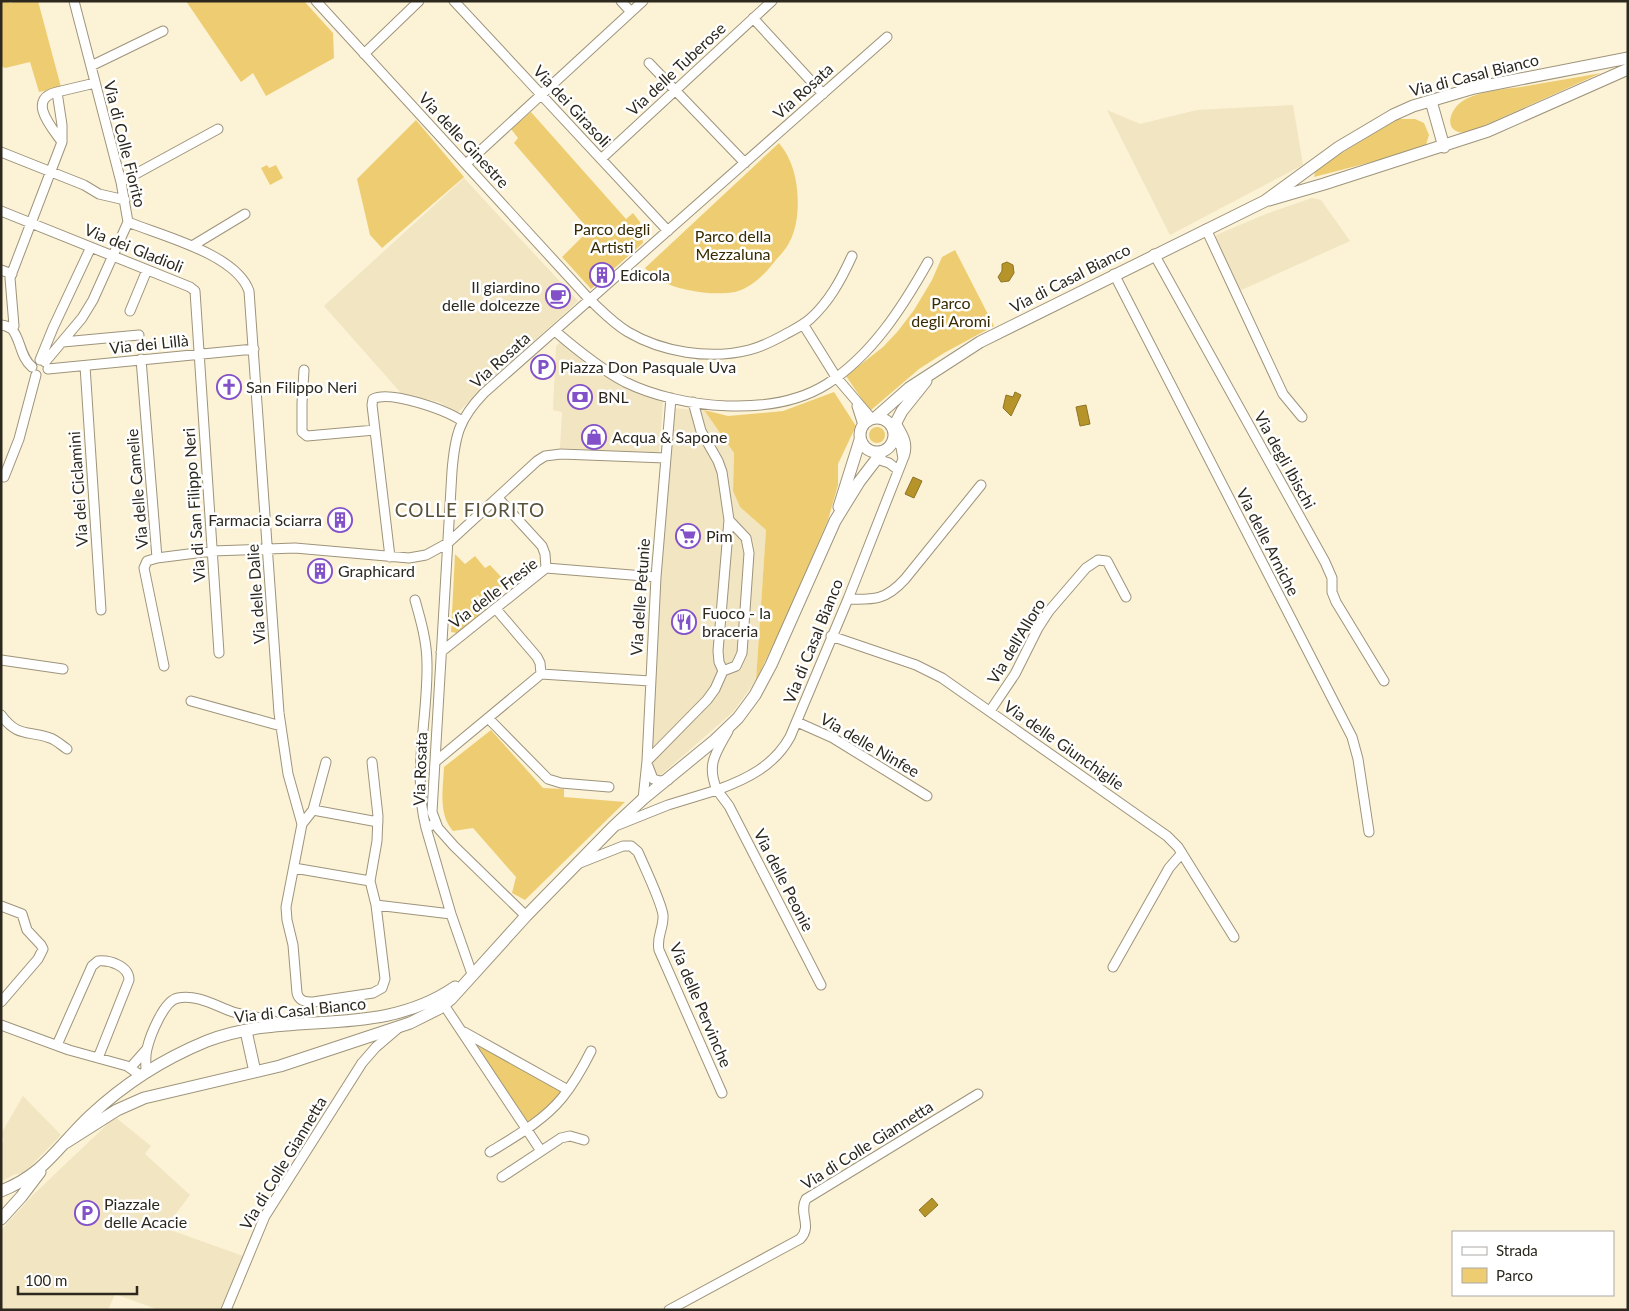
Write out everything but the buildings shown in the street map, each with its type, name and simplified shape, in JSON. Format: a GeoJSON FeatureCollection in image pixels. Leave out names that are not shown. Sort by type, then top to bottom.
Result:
{"type":"FeatureCollection","features":[{"type":"Feature","properties":{"kind":"main road","name":"Via di Casal Bianco"},"geometry":{"type":"LineString","coordinates":[[1265,201],[1339,147],[1393,115],[1413,106],[1483,86],[1628,58]]}},
{"type":"Feature","properties":{"kind":"main road","name":"Via di Casal Bianco"},"geometry":{"type":"LineString","coordinates":[[870,420],[896,398],[934,371],[980,342],[1154,254],[1265,201],[1444,147],[1505,124],[1628,69]]}},
{"type":"Feature","properties":{"kind":"main road"},"geometry":{"type":"LineString","coordinates":[[1430,101],[1444,147]]}},
{"type":"Feature","properties":{"kind":"main road"},"geometry":{"type":"LineString","coordinates":[[894,429],[888,421],[870,420],[859,434],[860,440],[864,448],[879,455],[891,446],[894,429],[902,410],[934,371]]}},
{"type":"Feature","properties":{"kind":"main road"},"geometry":{"type":"LineString","coordinates":[[835,521],[860,440]]}},
{"type":"Feature","properties":{"kind":"main road","name":"Via di Casal Bianco"},"geometry":{"type":"LineString","coordinates":[[65,1143],[117,1110],[144,1098],[280,1066],[399,1027],[419,1019],[444,1005],[526,916],[613,827],[643,799],[668,780],[730,726],[750,702],[763,680],[835,521],[879,455]]}},
{"type":"Feature","properties":{"kind":"main road","name":"Via di Casal Bianco"},"geometry":{"type":"LineString","coordinates":[[1,1191],[28,1177],[48,1162],[103,1104],[143,1074],[164,1061],[207,1041],[246,1031],[285,1025],[356,1021],[402,1013],[443,996],[472,974]]}},
{"type":"Feature","properties":{"kind":"main road"},"geometry":{"type":"LineString","coordinates":[[246,1031],[255,1072]]}},
{"type":"Feature","properties":{"kind":"main road"},"geometry":{"type":"LineString","coordinates":[[1,1219],[48,1162]]}},
{"type":"Feature","properties":{"kind":"street","name":"Via di Colle Fiorito"},"geometry":{"type":"LineString","coordinates":[[44,364],[82,318],[93,300],[128,222],[121,182],[74,1]]}},
{"type":"Feature","properties":{"kind":"street","name":"Via delle Ginestre"},"geometry":{"type":"LineString","coordinates":[[316,1],[590,300],[616,324],[638,337],[660,346],[693,353],[718,354],[750,350],[769,343],[803,324],[813,316],[832,294],[852,256]]}},
{"type":"Feature","properties":{"kind":"street"},"geometry":{"type":"LineString","coordinates":[[364,54],[419,1]]}},
{"type":"Feature","properties":{"kind":"street","name":"Via dei Girasoli"},"geometry":{"type":"LineString","coordinates":[[454,1],[668,231]]}},
{"type":"Feature","properties":{"kind":"street"},"geometry":{"type":"LineString","coordinates":[[621,1],[632,12]]}},
{"type":"Feature","properties":{"kind":"street"},"geometry":{"type":"LineString","coordinates":[[466,164],[644,1]]}},
{"type":"Feature","properties":{"kind":"street","name":"Via delle Tuberose"},"geometry":{"type":"LineString","coordinates":[[601,159],[772,1]]}},
{"type":"Feature","properties":{"kind":"street"},"geometry":{"type":"LineString","coordinates":[[753,18],[823,94]]}},
{"type":"Feature","properties":{"kind":"street"},"geometry":{"type":"LineString","coordinates":[[91,66],[163,31]]}},
{"type":"Feature","properties":{"kind":"street","name":"Via Rosata"},"geometry":{"type":"LineString","coordinates":[[526,916],[454,846],[436,823],[432,808],[453,453],[462,421],[484,393],[887,37]]}},
{"type":"Feature","properties":{"kind":"street"},"geometry":{"type":"LineString","coordinates":[[649,64],[745,163]]}},
{"type":"Feature","properties":{"kind":"street"},"geometry":{"type":"LineString","coordinates":[[62,142],[45,120],[42,111],[46,97],[50,93],[95,83]]}},
{"type":"Feature","properties":{"kind":"street"},"geometry":{"type":"LineString","coordinates":[[12,329],[14,326],[12,274],[62,142],[62,124],[57,92]]}},
{"type":"Feature","properties":{"kind":"street"},"geometry":{"type":"LineString","coordinates":[[121,182],[218,129]]}},
{"type":"Feature","properties":{"kind":"street"},"geometry":{"type":"LineString","coordinates":[[1,152],[84,185],[99,194],[125,200]]}},
{"type":"Feature","properties":{"kind":"street","name":"Via dei Gladioli"},"geometry":{"type":"LineString","coordinates":[[2,214],[31,223],[190,287],[195,291],[200,354]]}},
{"type":"Feature","properties":{"kind":"street"},"geometry":{"type":"LineString","coordinates":[[192,246],[245,214]]}},
{"type":"Feature","properties":{"kind":"street","name":"Via delle Dalie"},"geometry":{"type":"LineString","coordinates":[[128,222],[192,246],[222,261],[247,285],[251,300],[281,726],[288,774],[302,824]]}},
{"type":"Feature","properties":{"kind":"street"},"geometry":{"type":"LineString","coordinates":[[1206,229],[1284,394],[1302,417]]}},
{"type":"Feature","properties":{"kind":"street"},"geometry":{"type":"LineString","coordinates":[[1,325],[12,329],[16,334],[26,362],[34,371],[42,376],[46,373],[44,364],[53,328],[91,247]]}},
{"type":"Feature","properties":{"kind":"street","name":"Via degli Ibischi"},"geometry":{"type":"LineString","coordinates":[[1154,254],[1325,562],[1332,578],[1332,592],[1336,602],[1384,682]]}},
{"type":"Feature","properties":{"kind":"street"},"geometry":{"type":"LineString","coordinates":[[555,331],[585,356],[616,377],[649,392],[693,402],[741,406],[782,401],[827,384],[869,348],[906,300],[928,262]]}},
{"type":"Feature","properties":{"kind":"street"},"geometry":{"type":"LineString","coordinates":[[1,270],[12,274]]}},
{"type":"Feature","properties":{"kind":"street"},"geometry":{"type":"LineString","coordinates":[[130,311],[147,270]]}},
{"type":"Feature","properties":{"kind":"street","name":"Via delle Arniche"},"geometry":{"type":"LineString","coordinates":[[1114,274],[1352,737],[1358,760],[1368,832]]}},
{"type":"Feature","properties":{"kind":"street"},"geometry":{"type":"LineString","coordinates":[[803,324],[836,377],[870,420]]}},
{"type":"Feature","properties":{"kind":"street"},"geometry":{"type":"LineString","coordinates":[[63,342],[138,335]]}},
{"type":"Feature","properties":{"kind":"street","name":"Via dei Lillà"},"geometry":{"type":"LineString","coordinates":[[44,364],[85,366],[254,349]]}},
{"type":"Feature","properties":{"kind":"street","name":"Via di San Filippo Neri"},"geometry":{"type":"LineString","coordinates":[[200,354],[219,653]]}},
{"type":"Feature","properties":{"kind":"street","name":"Via delle Camelie"},"geometry":{"type":"LineString","coordinates":[[141,359],[157,558],[147,561],[144,568],[164,666]]}},
{"type":"Feature","properties":{"kind":"street"},"geometry":{"type":"LineString","coordinates":[[2,479],[19,439],[35,362],[44,364]]}},
{"type":"Feature","properties":{"kind":"street","name":"Via dei Ciclamini"},"geometry":{"type":"LineString","coordinates":[[85,366],[101,610]]}},
{"type":"Feature","properties":{"kind":"street"},"geometry":{"type":"LineString","coordinates":[[304,370],[302,432],[307,436],[375,430]]}},
{"type":"Feature","properties":{"kind":"street"},"geometry":{"type":"LineString","coordinates":[[390,557],[372,401],[380,396],[399,398],[440,409],[462,421]]}},
{"type":"Feature","properties":{"kind":"street","name":"Via delle Petunie"},"geometry":{"type":"LineString","coordinates":[[643,799],[647,761],[656,576],[670,398]]}},
{"type":"Feature","properties":{"kind":"street"},"geometry":{"type":"LineString","coordinates":[[693,402],[701,431],[722,472],[729,520],[718,651],[719,662],[723,671]]}},
{"type":"Feature","properties":{"kind":"street","name":"Via di Casal Bianco"},"geometry":{"type":"LineString","coordinates":[[613,827],[748,777],[765,767],[788,742],[848,599],[903,459],[901,447],[894,429]]}},
{"type":"Feature","properties":{"kind":"street"},"geometry":{"type":"LineString","coordinates":[[157,558],[212,551],[267,548],[317,549],[390,557],[410,558],[421,556],[448,543],[537,461],[549,455],[665,458]]}},
{"type":"Feature","properties":{"kind":"street"},"geometry":{"type":"LineString","coordinates":[[879,455],[898,470]]}},
{"type":"Feature","properties":{"kind":"street"},"geometry":{"type":"LineString","coordinates":[[848,599],[878,598],[892,591],[905,579],[981,485]]}},
{"type":"Feature","properties":{"kind":"street"},"geometry":{"type":"LineString","coordinates":[[498,498],[542,546],[545,554],[546,568]]}},
{"type":"Feature","properties":{"kind":"street"},"geometry":{"type":"LineString","coordinates":[[668,780],[660,781],[653,779],[647,761],[707,700],[715,689],[723,671],[736,666],[741,657],[749,553],[746,538],[729,520]]}},
{"type":"Feature","properties":{"kind":"street","name":"Via dell'Alloro"},"geometry":{"type":"LineString","coordinates":[[990,711],[1015,674],[1043,619],[1086,568],[1098,560],[1107,561],[1126,597]]}},
{"type":"Feature","properties":{"kind":"street","name":"Via delle Fresie"},"geometry":{"type":"LineString","coordinates":[[441,652],[546,568],[656,576]]}},
{"type":"Feature","properties":{"kind":"street","name":"Via Rosata"},"geometry":{"type":"LineString","coordinates":[[415,600],[425,638],[428,664],[419,769],[420,798],[426,828],[451,914],[472,974]]}},
{"type":"Feature","properties":{"kind":"street"},"geometry":{"type":"LineString","coordinates":[[496,609],[536,657],[540,664],[541,674]]}},
{"type":"Feature","properties":{"kind":"street","name":"Via delle Giunchiglie"},"geometry":{"type":"LineString","coordinates":[[831,636],[927,670],[946,680],[1167,836],[1182,853],[1234,937]]}},
{"type":"Feature","properties":{"kind":"street"},"geometry":{"type":"LineString","coordinates":[[1,660],[63,669]]}},
{"type":"Feature","properties":{"kind":"street"},"geometry":{"type":"LineString","coordinates":[[435,762],[541,674],[650,681]]}},
{"type":"Feature","properties":{"kind":"street"},"geometry":{"type":"LineString","coordinates":[[191,701],[281,726]]}},
{"type":"Feature","properties":{"kind":"street"},"geometry":{"type":"LineString","coordinates":[[1,715],[15,729],[50,738],[67,749]]}},
{"type":"Feature","properties":{"kind":"street"},"geometry":{"type":"LineString","coordinates":[[488,718],[546,778],[561,783],[610,787]]}},
{"type":"Feature","properties":{"kind":"street","name":"Via delle Ninfee"},"geometry":{"type":"LineString","coordinates":[[797,722],[833,738],[927,796]]}},
{"type":"Feature","properties":{"kind":"street","name":"Via di Casal Bianco"},"geometry":{"type":"LineString","coordinates":[[717,790],[711,774],[712,764],[730,726]]}},
{"type":"Feature","properties":{"kind":"street"},"geometry":{"type":"LineString","coordinates":[[326,762],[313,810],[302,824],[286,915],[294,945],[297,993],[300,999],[307,1002],[372,993],[382,988],[385,979],[376,905],[370,881],[377,841],[378,822],[378,805],[372,762]]}},
{"type":"Feature","properties":{"kind":"street","name":"Via delle Peonie"},"geometry":{"type":"LineString","coordinates":[[717,790],[728,806],[821,985]]}},
{"type":"Feature","properties":{"kind":"street"},"geometry":{"type":"LineString","coordinates":[[313,810],[378,822]]}},
{"type":"Feature","properties":{"kind":"street","name":"Via Rosata"},"geometry":{"type":"LineString","coordinates":[[426,828],[436,823]]}},
{"type":"Feature","properties":{"kind":"street","name":"Via delle Pervinche"},"geometry":{"type":"LineString","coordinates":[[575,865],[623,846],[631,846],[638,852],[662,912],[662,926],[658,941],[659,950],[722,1093]]}},
{"type":"Feature","properties":{"kind":"street"},"geometry":{"type":"LineString","coordinates":[[1113,967],[1169,868],[1182,853]]}},
{"type":"Feature","properties":{"kind":"street"},"geometry":{"type":"LineString","coordinates":[[294,868],[370,881]]}},
{"type":"Feature","properties":{"kind":"street"},"geometry":{"type":"LineString","coordinates":[[376,905],[451,914]]}},
{"type":"Feature","properties":{"kind":"street"},"geometry":{"type":"LineString","coordinates":[[1,906],[22,914],[27,930],[43,949],[38,959],[1,1002]]}},
{"type":"Feature","properties":{"kind":"street"},"geometry":{"type":"LineString","coordinates":[[57,1045],[92,966],[98,960],[107,961],[125,970],[129,980],[98,1058]]}},
{"type":"Feature","properties":{"kind":"street"},"geometry":{"type":"LineString","coordinates":[[1,1024],[57,1045],[131,1067],[143,1074],[146,1050],[160,1018],[169,1003],[178,998],[203,1000],[250,1017],[276,1021],[285,1025]]}},
{"type":"Feature","properties":{"kind":"street"},"geometry":{"type":"LineString","coordinates":[[444,1005],[541,1151]]}},
{"type":"Feature","properties":{"kind":"street","name":"Via di Colle Giannetta"},"geometry":{"type":"LineString","coordinates":[[226,1310],[265,1216],[362,1063],[376,1047],[399,1027]]}},
{"type":"Feature","properties":{"kind":"street"},"geometry":{"type":"LineString","coordinates":[[461,1030],[568,1090]]}},
{"type":"Feature","properties":{"kind":"street"},"geometry":{"type":"LineString","coordinates":[[347,1045],[361,1044],[366,1047],[362,1063]]}},
{"type":"Feature","properties":{"kind":"street"},"geometry":{"type":"LineString","coordinates":[[131,1067],[146,1050]]}},
{"type":"Feature","properties":{"kind":"street"},"geometry":{"type":"LineString","coordinates":[[490,1152],[526,1129],[549,1111],[568,1090],[592,1051]]}},
{"type":"Feature","properties":{"kind":"street","name":"Via di Colle Giannetta"},"geometry":{"type":"LineString","coordinates":[[669,1310],[800,1239],[806,1227],[803,1206],[806,1199],[978,1094]]}},
{"type":"Feature","properties":{"kind":"street"},"geometry":{"type":"LineString","coordinates":[[502,1177],[564,1137],[570,1136],[584,1140]]}},
{"type":"Feature","properties":{"kind":"shaded area"},"geometry":{"type":"Polygon","coordinates":[[[1293,105],[1303,165],[1170,235],[1107,110],[1140,124],[1197,110],[1293,105]]]}},
{"type":"Feature","properties":{"kind":"shaded area"},"geometry":{"type":"Polygon","coordinates":[[[464,178],[578,301],[457,413],[439,402],[401,393],[324,306],[464,178]]]}},
{"type":"Feature","properties":{"kind":"shaded area"},"geometry":{"type":"Polygon","coordinates":[[[1312,198],[1321,200],[1350,241],[1237,292],[1215,238],[1216,235],[1266,214],[1312,198]]]}},
{"type":"Feature","properties":{"kind":"shaded area"},"geometry":{"type":"Polygon","coordinates":[[[1007,262],[1013,265],[1014,273],[1009,281],[1001,282],[998,277],[1002,271],[1002,264],[1007,262]]]}},
{"type":"Feature","properties":{"kind":"shaded area"},"geometry":{"type":"Polygon","coordinates":[[[560,342],[593,370],[641,395],[663,402],[659,454],[560,448],[562,412],[553,410],[556,346],[560,342]]]}},
{"type":"Feature","properties":{"kind":"shaded area"},"geometry":{"type":"Polygon","coordinates":[[[1015,392],[1021,395],[1011,416],[1003,408],[1006,395],[1013,397],[1015,392]]]}},
{"type":"Feature","properties":{"kind":"shaded area"},"geometry":{"type":"Polygon","coordinates":[[[1086,405],[1090,424],[1080,426],[1076,407],[1086,405]]]}},
{"type":"Feature","properties":{"kind":"shaded area"},"geometry":{"type":"Polygon","coordinates":[[[671,408],[704,410],[734,453],[733,491],[740,507],[766,530],[756,680],[733,712],[646,788],[671,408]]]}},
{"type":"Feature","properties":{"kind":"shaded area"},"geometry":{"type":"Polygon","coordinates":[[[913,477],[922,481],[914,498],[905,494],[913,477]]]}},
{"type":"Feature","properties":{"kind":"shaded area"},"geometry":{"type":"Polygon","coordinates":[[[23,1096],[61,1135],[25,1172],[13,1175],[1,1182],[1,1145],[4,1140],[1,1134],[23,1096]]]}},
{"type":"Feature","properties":{"kind":"shaded area"},"geometry":{"type":"Polygon","coordinates":[[[115,1117],[151,1146],[145,1154],[190,1195],[165,1228],[243,1256],[222,1310],[159,1310],[115,1294],[108,1310],[1,1310],[1,1230],[34,1194],[115,1117]]]}},
{"type":"Feature","properties":{"kind":"shaded area"},"geometry":{"type":"Polygon","coordinates":[[[932,1198],[938,1205],[925,1217],[919,1210],[932,1198]]]}},
{"type":"Feature","properties":{"kind":"green space"},"geometry":{"type":"Polygon","coordinates":[[[1,1],[9,1],[9,3],[38,1],[61,87],[39,92],[30,62],[5,68],[1,66],[1,1]]]}},
{"type":"Feature","properties":{"kind":"green space"},"geometry":{"type":"Polygon","coordinates":[[[186,1],[304,1],[333,33],[334,58],[266,96],[253,73],[241,82],[186,1]]]}},
{"type":"Feature","properties":{"kind":"green space"},"geometry":{"type":"Polygon","coordinates":[[[1601,73],[1470,132],[1454,130],[1451,126],[1450,120],[1455,108],[1468,98],[1494,91],[1601,73]]]}},
{"type":"Feature","properties":{"kind":"green space","name":"Parco degli Artisti"},"geometry":{"type":"Polygon","coordinates":[[[531,112],[626,219],[633,213],[640,222],[643,243],[609,273],[603,268],[594,276],[599,282],[591,289],[562,257],[589,230],[514,143],[518,138],[511,129],[531,112]]]}},
{"type":"Feature","properties":{"kind":"green space"},"geometry":{"type":"Polygon","coordinates":[[[1398,119],[1415,119],[1424,123],[1429,135],[1426,145],[1414,151],[1314,177],[1315,172],[1325,163],[1398,119]]]}},
{"type":"Feature","properties":{"kind":"green space"},"geometry":{"type":"Polygon","coordinates":[[[416,120],[464,177],[382,248],[370,235],[357,179],[416,120]]]}},
{"type":"Feature","properties":{"kind":"green space","name":"Parco della Mezzaluna"},"geometry":{"type":"Polygon","coordinates":[[[779,143],[793,168],[798,200],[796,222],[794,232],[786,248],[759,278],[745,288],[735,292],[707,293],[686,290],[668,284],[645,268],[779,143]]]}},
{"type":"Feature","properties":{"kind":"green space"},"geometry":{"type":"Polygon","coordinates":[[[267,165],[269,168],[276,165],[283,178],[270,185],[261,168],[267,165]]]}},
{"type":"Feature","properties":{"kind":"green space","name":"Parco degli Aromi"},"geometry":{"type":"Polygon","coordinates":[[[955,250],[994,326],[919,369],[870,411],[846,376],[883,347],[898,331],[914,310],[932,280],[942,257],[955,250]]]}},
{"type":"Feature","properties":{"kind":"green space"},"geometry":{"type":"Polygon","coordinates":[[[834,392],[856,426],[838,464],[838,485],[828,520],[785,620],[756,680],[766,530],[740,507],[733,491],[734,453],[704,410],[728,416],[783,411],[834,392]]]}},
{"type":"Feature","properties":{"kind":"green space"},"geometry":{"type":"Polygon","coordinates":[[[874,427],[880,427],[885,432],[883,441],[874,443],[869,438],[869,432],[874,427]]]}},
{"type":"Feature","properties":{"kind":"green space"},"geometry":{"type":"Polygon","coordinates":[[[455,554],[465,564],[475,556],[485,568],[490,565],[506,582],[484,602],[478,595],[476,596],[486,609],[457,633],[451,632],[455,554]]]}},
{"type":"Feature","properties":{"kind":"green space"},"geometry":{"type":"Polygon","coordinates":[[[491,730],[543,788],[564,789],[564,797],[625,802],[525,900],[512,893],[516,877],[473,828],[453,831],[448,824],[443,809],[444,767],[491,730]]]}},
{"type":"Feature","properties":{"kind":"green space"},"geometry":{"type":"Polygon","coordinates":[[[477,1045],[560,1090],[560,1095],[545,1111],[528,1124],[475,1049],[477,1045]]]}},
{"type":"Feature","properties":{"kind":"place","name":"Edicola"},"geometry":{"type":"Point","coordinates":[602,275]}},
{"type":"Feature","properties":{"kind":"place","name":"Il giardino delle dolcezze"},"geometry":{"type":"Point","coordinates":[558,296]}},
{"type":"Feature","properties":{"kind":"place","name":"Piazza Don Pasquale Uva"},"geometry":{"type":"Point","coordinates":[543,367]}},
{"type":"Feature","properties":{"kind":"place","name":"San Filippo Neri"},"geometry":{"type":"Point","coordinates":[229,387]}},
{"type":"Feature","properties":{"kind":"place","name":"BNL"},"geometry":{"type":"Point","coordinates":[580,397]}},
{"type":"Feature","properties":{"kind":"place","name":"Acqua & Sapone"},"geometry":{"type":"Point","coordinates":[594,437]}},
{"type":"Feature","properties":{"kind":"place","name":"Farmacia Sciarra"},"geometry":{"type":"Point","coordinates":[340,520]}},
{"type":"Feature","properties":{"kind":"place","name":"Pim"},"geometry":{"type":"Point","coordinates":[688,536]}},
{"type":"Feature","properties":{"kind":"place","name":"Graphicard"},"geometry":{"type":"Point","coordinates":[320,571]}},
{"type":"Feature","properties":{"kind":"place","name":"Fuoco - la braceria"},"geometry":{"type":"Point","coordinates":[684,622]}},
{"type":"Feature","properties":{"kind":"place","name":"Piazzale delle Acacie"},"geometry":{"type":"Point","coordinates":[87,1213]}},
{"type":"Feature","properties":{"kind":"district","name":"COLLE FIORITO"},"geometry":{"type":"Point","coordinates":[470,510]}}]}
